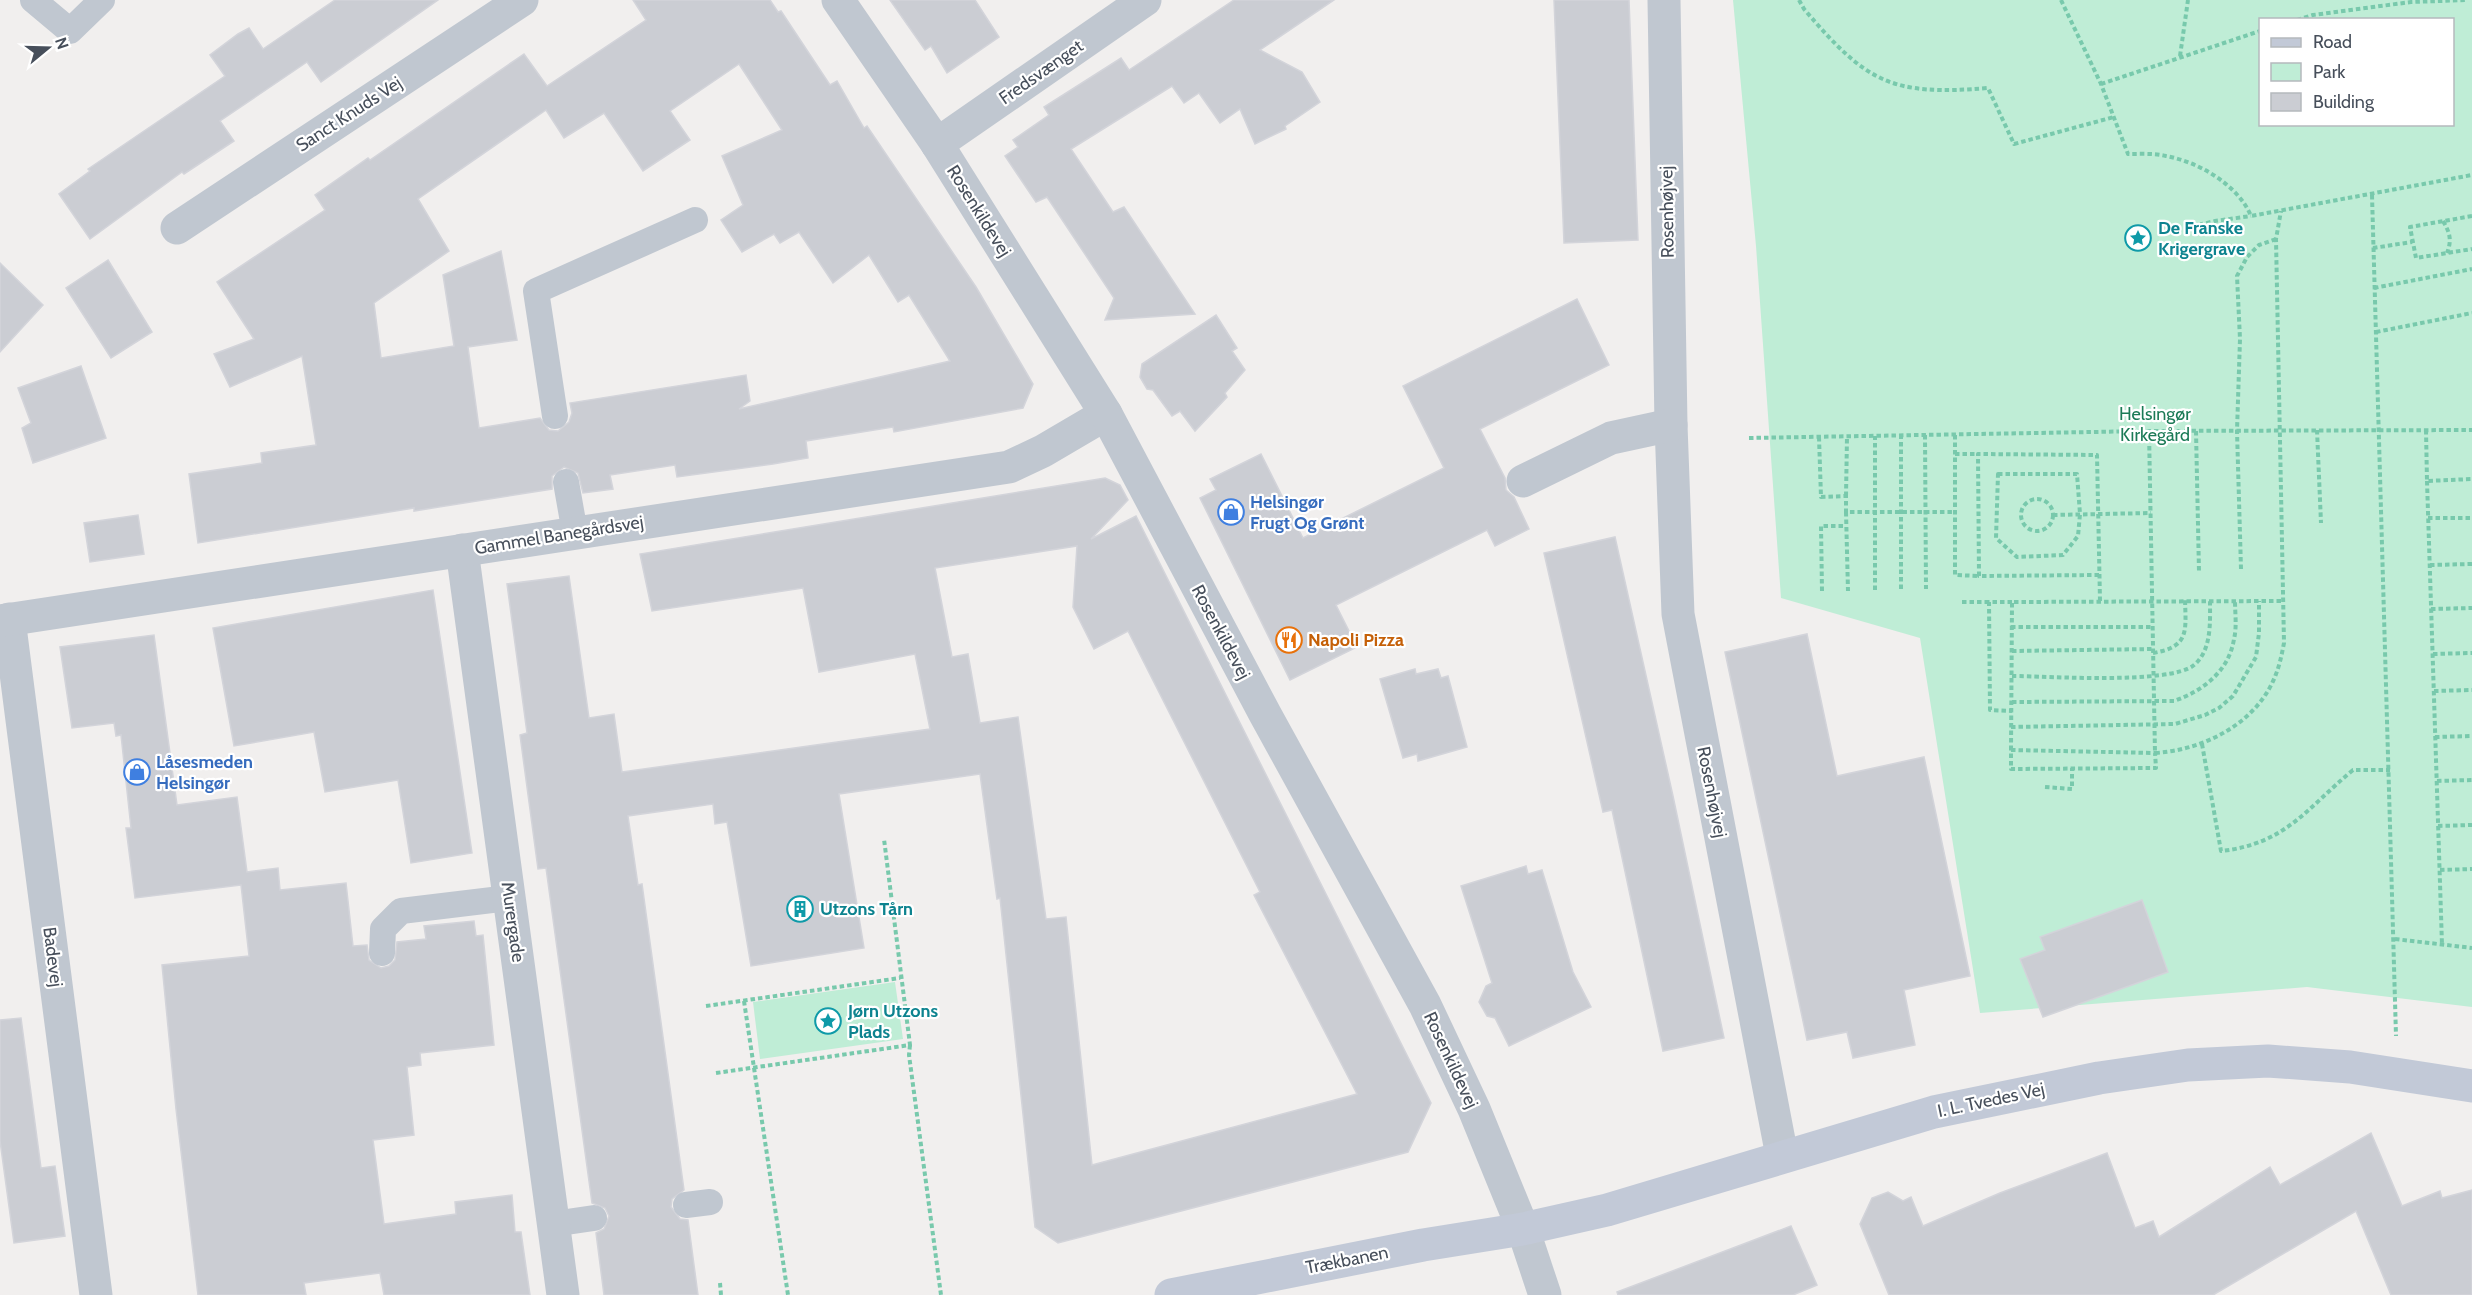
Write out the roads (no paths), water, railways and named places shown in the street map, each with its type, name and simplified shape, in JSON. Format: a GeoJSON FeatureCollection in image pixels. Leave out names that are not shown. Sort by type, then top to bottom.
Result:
{"type":"FeatureCollection","features":[{"type":"Feature","properties":{"kind":"main road","name":"I. L. Tvedes Vej"},"geometry":{"type":"LineString","coordinates":[[1523,1228],[1607,1210],[1782,1156],[1993,1098],[2160,1069],[2268,1061],[2350,1067],[2472,1086]]}},
{"type":"Feature","properties":{"kind":"main road","name":"Trækbanen"},"geometry":{"type":"LineString","coordinates":[[1171,1295],[1423,1245],[1523,1228]]}},
{"type":"Feature","properties":{"kind":"street","name":"Sanct Knuds Vej"},"geometry":{"type":"LineString","coordinates":[[177,228],[522,0]]}},
{"type":"Feature","properties":{"kind":"street","name":"Rosenkildevej"},"geometry":{"type":"LineString","coordinates":[[838,0],[937,144],[1106,414],[1265,714],[1425,1005],[1469,1099],[1523,1228],[1545,1295]]}},
{"type":"Feature","properties":{"kind":"street","name":"Fredsvænget"},"geometry":{"type":"LineString","coordinates":[[937,144],[1145,0]]}},
{"type":"Feature","properties":{"kind":"street","name":"Rosenhøjvej"},"geometry":{"type":"LineString","coordinates":[[1664,0],[1671,425],[1678,614],[1782,1156]]}},
{"type":"Feature","properties":{"kind":"street","name":"Gammel Banegårdsvej"},"geometry":{"type":"LineString","coordinates":[[5,620],[1009,467],[1043,451],[1106,414]]}},
{"type":"Feature","properties":{"kind":"street"},"geometry":{"type":"LineString","coordinates":[[1523,481],[1611,438],[1671,425]]}},
{"type":"Feature","properties":{"kind":"street","name":"Murergade"},"geometry":{"type":"LineString","coordinates":[[462,550],[563,1295]]}},
{"type":"Feature","properties":{"kind":"street","name":"Badevej"},"geometry":{"type":"LineString","coordinates":[[5,620],[96,1295]]}},
{"type":"Feature","properties":{"kind":"lane"},"geometry":{"type":"LineString","coordinates":[[33,0],[70,31],[102,0]]}},
{"type":"Feature","properties":{"kind":"lane"},"geometry":{"type":"LineString","coordinates":[[555,416],[536,291],[695,220]]}},
{"type":"Feature","properties":{"kind":"lane"},"geometry":{"type":"LineString","coordinates":[[566,482],[575,533]]}},
{"type":"Feature","properties":{"kind":"lane"},"geometry":{"type":"LineString","coordinates":[[382,953],[383,928],[401,911],[509,898]]}},
{"type":"Feature","properties":{"kind":"lane"},"geometry":{"type":"LineString","coordinates":[[553,1224],[594,1218]]}},
{"type":"Feature","properties":{"kind":"place","name":"De Franske Krigergrave"},"geometry":{"type":"Point","coordinates":[2138,238]}},
{"type":"Feature","properties":{"kind":"place","name":"Helsingør Frugt Og Grønt"},"geometry":{"type":"Point","coordinates":[1231,512]}},
{"type":"Feature","properties":{"kind":"place","name":"Napoli Pizza"},"geometry":{"type":"Point","coordinates":[1289,640]}},
{"type":"Feature","properties":{"kind":"place","name":"Låsesmeden Helsingør"},"geometry":{"type":"Point","coordinates":[137,772]}},
{"type":"Feature","properties":{"kind":"place","name":"Utzons Tårn"},"geometry":{"type":"Point","coordinates":[800,909]}},
{"type":"Feature","properties":{"kind":"place","name":"Jørn Utzons Plads"},"geometry":{"type":"Point","coordinates":[828,1021]}},
{"type":"Feature","properties":{"kind":"park label","name":"Helsingør Kirkegård"},"geometry":{"type":"Point","coordinates":[2155,424]}}]}
